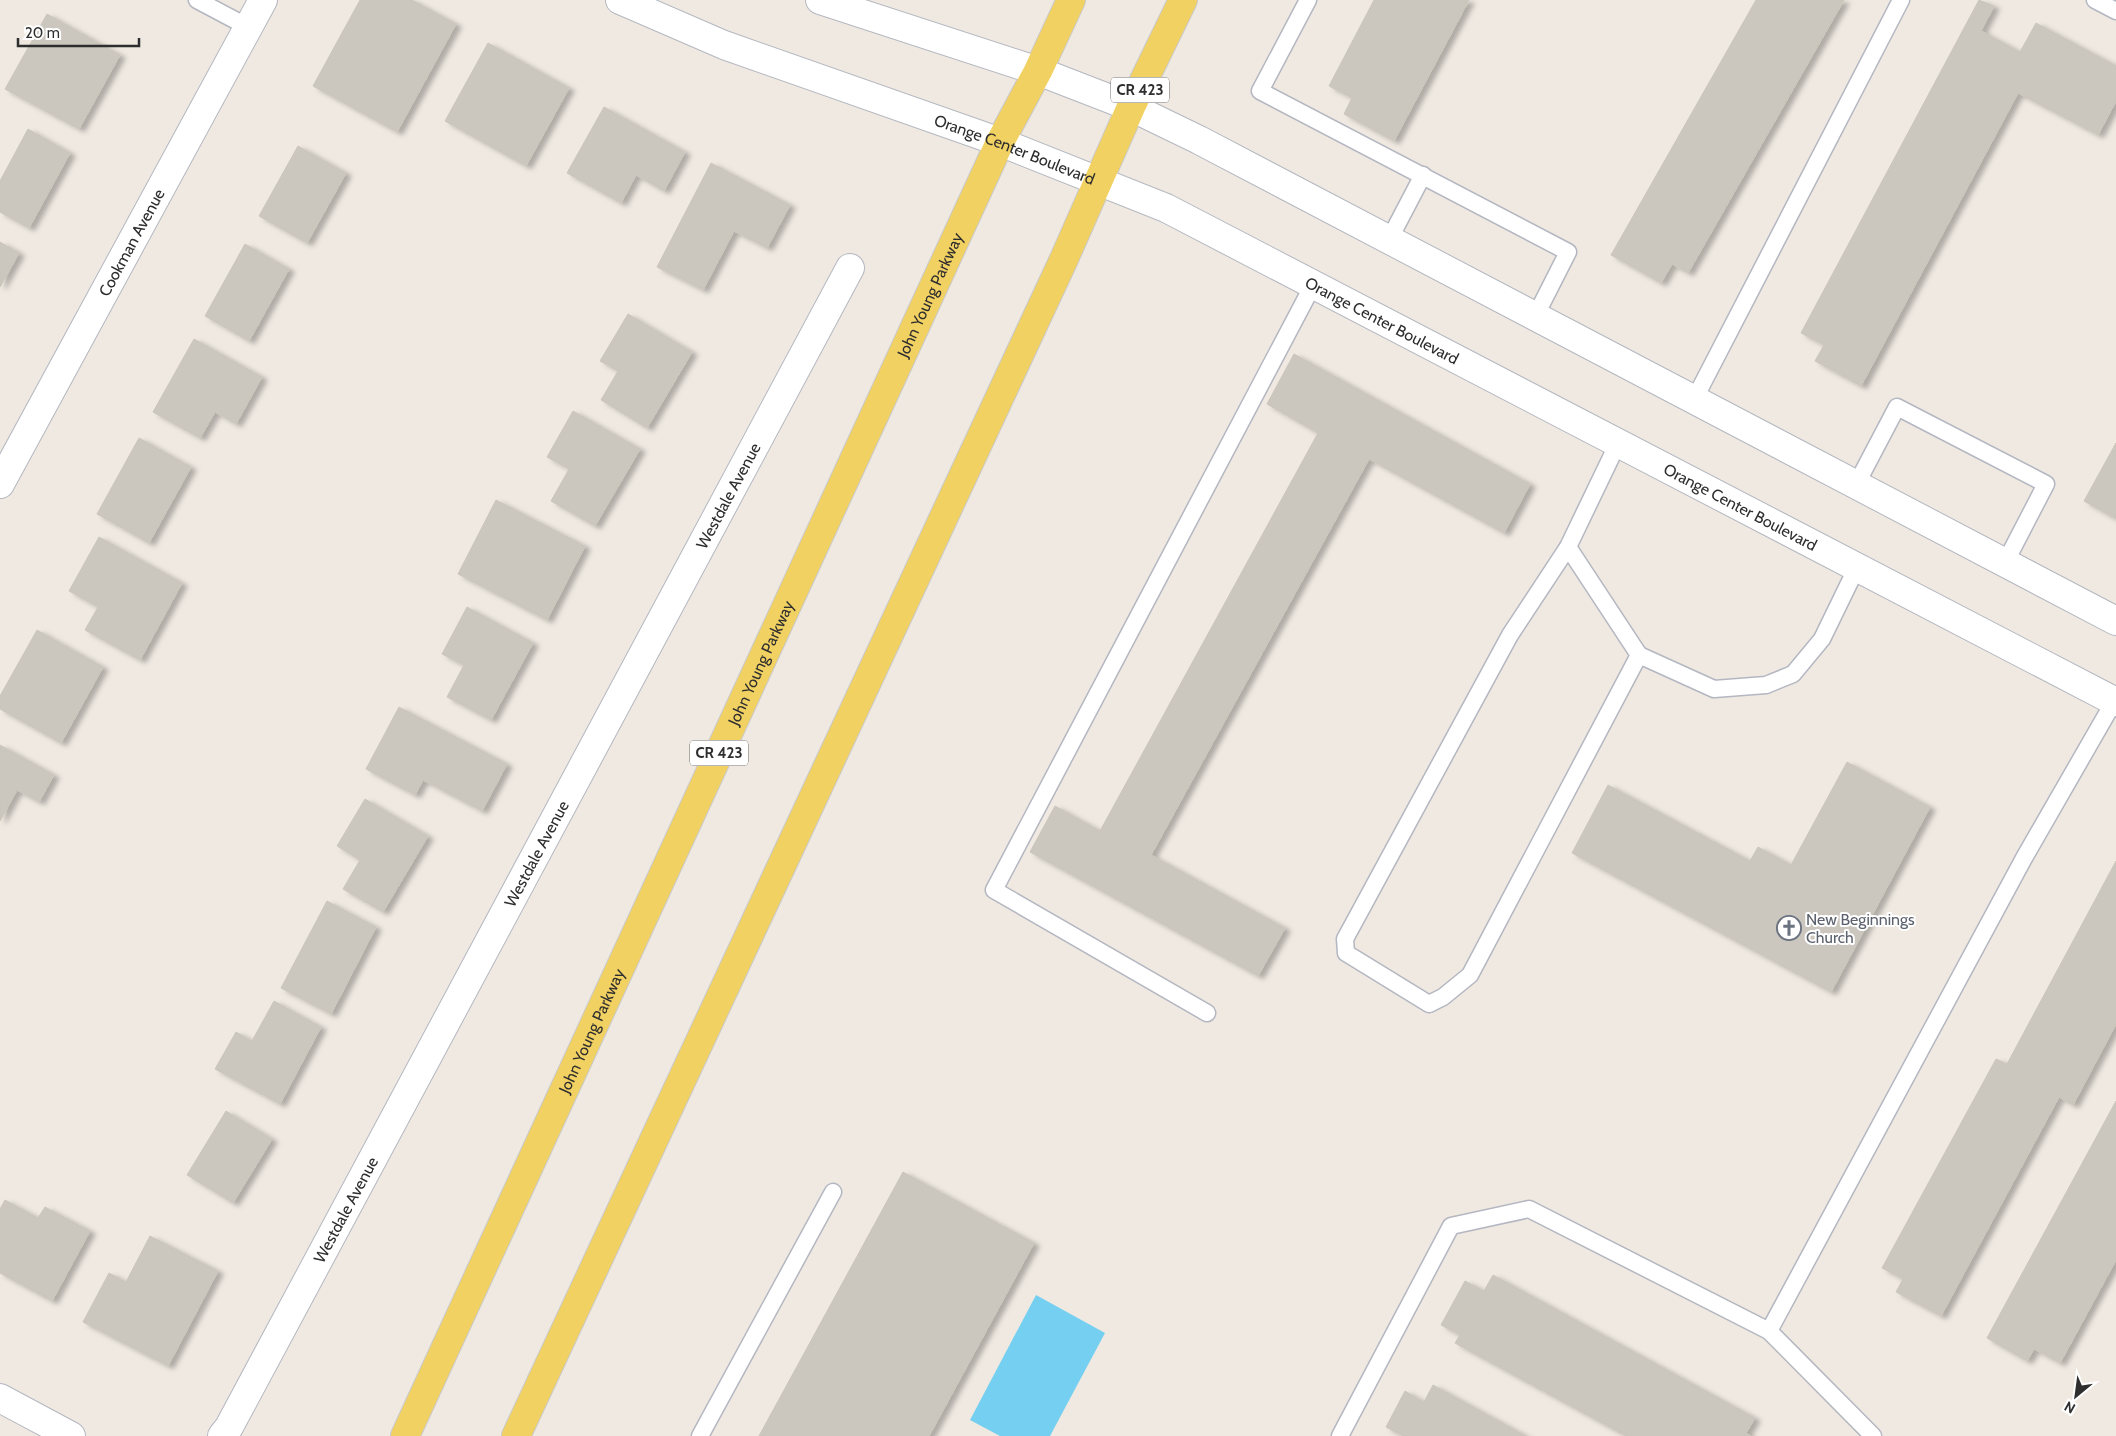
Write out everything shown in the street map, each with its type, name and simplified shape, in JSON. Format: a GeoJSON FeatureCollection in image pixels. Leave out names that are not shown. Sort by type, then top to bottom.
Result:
{"type":"FeatureCollection","features":[{"type":"Feature","properties":{"kind":"main road","name":"John Young Parkway"},"geometry":{"type":"LineString","coordinates":[[404,1436],[1000,142],[1038,71],[1071,0]]}},
{"type":"Feature","properties":{"kind":"main road","name":"CR 423"},"geometry":{"type":"LineString","coordinates":[[516,1436],[1100,181],[1131,107],[1182,0]]}},
{"type":"Feature","properties":{"kind":"street","name":"Cookman Avenue"},"geometry":{"type":"LineString","coordinates":[[0,484],[263,0]]}},
{"type":"Feature","properties":{"kind":"street","name":"Orange Center Boulevard"},"geometry":{"type":"LineString","coordinates":[[620,0],[724,45],[1000,142],[1166,208],[2115,700]]}},
{"type":"Feature","properties":{"kind":"street"},"geometry":{"type":"LineString","coordinates":[[820,0],[1038,71],[1131,107],[1199,140],[2116,622]]}},
{"type":"Feature","properties":{"kind":"street","name":"Westdale Avenue"},"geometry":{"type":"LineString","coordinates":[[222,1436],[229,1427],[850,268]]}},
{"type":"Feature","properties":{"kind":"street"},"geometry":{"type":"LineString","coordinates":[[0,1398],[71,1436]]}},
{"type":"Feature","properties":{"kind":"lane"},"geometry":{"type":"LineString","coordinates":[[197,0],[248,27]]}},
{"type":"Feature","properties":{"kind":"lane"},"geometry":{"type":"LineString","coordinates":[[1308,0],[1260,91],[1568,252],[1535,317]]}},
{"type":"Feature","properties":{"kind":"lane"},"geometry":{"type":"LineString","coordinates":[[1694,400],[1901,0]]}},
{"type":"Feature","properties":{"kind":"lane"},"geometry":{"type":"LineString","coordinates":[[2095,0],[2116,11]]}},
{"type":"Feature","properties":{"kind":"lane"},"geometry":{"type":"LineString","coordinates":[[1389,240],[1423,175]]}},
{"type":"Feature","properties":{"kind":"lane"},"geometry":{"type":"LineString","coordinates":[[1208,1013],[994,890],[1313,285]]}},
{"type":"Feature","properties":{"kind":"lane"},"geometry":{"type":"LineString","coordinates":[[1856,485],[1897,407],[2046,484],[2005,563]]}},
{"type":"Feature","properties":{"kind":"lane"},"geometry":{"type":"LineString","coordinates":[[1618,443],[1568,547],[1510,635],[1345,939],[1346,954],[1429,1004],[1443,997],[1470,975],[1638,655]]}},
{"type":"Feature","properties":{"kind":"lane"},"geometry":{"type":"LineString","coordinates":[[1568,547],[1638,655],[1714,689],[1766,686],[1793,674],[1822,639],[1857,567]]}},
{"type":"Feature","properties":{"kind":"lane"},"geometry":{"type":"LineString","coordinates":[[1769,1331],[2024,858],[2115,700]]}},
{"type":"Feature","properties":{"kind":"lane"},"geometry":{"type":"LineString","coordinates":[[700,1436],[833,1192]]}},
{"type":"Feature","properties":{"kind":"lane"},"geometry":{"type":"LineString","coordinates":[[1340,1436],[1451,1226],[1529,1209],[1769,1331],[1873,1436]]}},
{"type":"Feature","properties":{"kind":"water"},"geometry":{"type":"Polygon","coordinates":[[[1036,1295],[1105,1333],[1050,1436],[1000,1436],[970,1420],[1036,1295]]]}},
{"type":"Feature","properties":{"kind":"building"},"geometry":{"type":"Polygon","coordinates":[[[360,0],[412,0],[456,24],[397,132],[313,86],[360,0]]]}},
{"type":"Feature","properties":{"kind":"building"},"geometry":{"type":"Polygon","coordinates":[[[1374,0],[1469,0],[1394,141],[1344,114],[1352,98],[1329,86],[1374,0]]]}},
{"type":"Feature","properties":{"kind":"building"},"geometry":{"type":"Polygon","coordinates":[[[1756,0],[1844,0],[1688,273],[1672,264],[1661,283],[1611,255],[1756,0]]]}},
{"type":"Feature","properties":{"kind":"building"},"geometry":{"type":"Polygon","coordinates":[[[1979,0],[1994,6],[1981,31],[2020,52],[2036,23],[2116,66],[2116,101],[2098,135],[2018,93],[1861,386],[1815,361],[1824,345],[1801,333],[1979,0]]]}},
{"type":"Feature","properties":{"kind":"building"},"geometry":{"type":"Polygon","coordinates":[[[47,14],[120,55],[79,129],[5,89],[47,14]]]}},
{"type":"Feature","properties":{"kind":"building"},"geometry":{"type":"Polygon","coordinates":[[[488,43],[569,88],[526,166],[445,121],[488,43]]]}},
{"type":"Feature","properties":{"kind":"building"},"geometry":{"type":"Polygon","coordinates":[[[604,107],[685,152],[664,191],[636,175],[621,203],[567,173],[604,107]]]}},
{"type":"Feature","properties":{"kind":"building"},"geometry":{"type":"Polygon","coordinates":[[[28,129],[70,153],[29,228],[0,212],[0,181],[28,129]]]}},
{"type":"Feature","properties":{"kind":"building"},"geometry":{"type":"Polygon","coordinates":[[[298,146],[346,173],[307,243],[259,216],[298,146]]]}},
{"type":"Feature","properties":{"kind":"building"},"geometry":{"type":"Polygon","coordinates":[[[711,163],[790,205],[767,248],[734,231],[703,290],[657,267],[711,163]]]}},
{"type":"Feature","properties":{"kind":"building"},"geometry":{"type":"Polygon","coordinates":[[[0,242],[19,253],[0,287],[0,242]]]}},
{"type":"Feature","properties":{"kind":"building"},"geometry":{"type":"Polygon","coordinates":[[[245,244],[289,269],[249,341],[205,316],[245,244]]]}},
{"type":"Feature","properties":{"kind":"building"},"geometry":{"type":"Polygon","coordinates":[[[628,314],[692,352],[647,428],[601,400],[618,371],[600,361],[628,314]]]}},
{"type":"Feature","properties":{"kind":"building"},"geometry":{"type":"Polygon","coordinates":[[[194,339],[262,377],[236,424],[215,412],[200,438],[153,412],[194,339]]]}},
{"type":"Feature","properties":{"kind":"building"},"geometry":{"type":"Polygon","coordinates":[[[1294,354],[1530,484],[1504,533],[1369,459],[1151,855],[1285,928],[1258,976],[1030,852],[1055,806],[1100,831],[1318,433],[1267,404],[1294,354]]]}},
{"type":"Feature","properties":{"kind":"building"},"geometry":{"type":"Polygon","coordinates":[[[573,411],[640,449],[595,526],[551,501],[569,469],[547,457],[573,411]]]}},
{"type":"Feature","properties":{"kind":"building"},"geometry":{"type":"Polygon","coordinates":[[[139,438],[191,467],[149,543],[97,514],[139,438]]]}},
{"type":"Feature","properties":{"kind":"building"},"geometry":{"type":"Polygon","coordinates":[[[2116,443],[2116,519],[2084,501],[2116,443]]]}},
{"type":"Feature","properties":{"kind":"building"},"geometry":{"type":"Polygon","coordinates":[[[496,500],[585,546],[547,620],[458,574],[496,500]]]}},
{"type":"Feature","properties":{"kind":"building"},"geometry":{"type":"Polygon","coordinates":[[[99,537],[182,583],[140,660],[85,630],[98,607],[69,591],[99,537]]]}},
{"type":"Feature","properties":{"kind":"building"},"geometry":{"type":"Polygon","coordinates":[[[467,607],[533,643],[491,720],[447,697],[464,665],[442,654],[467,607]]]}},
{"type":"Feature","properties":{"kind":"building"},"geometry":{"type":"Polygon","coordinates":[[[37,630],[103,667],[61,743],[0,709],[0,696],[37,630]]]}},
{"type":"Feature","properties":{"kind":"building"},"geometry":{"type":"Polygon","coordinates":[[[399,707],[507,764],[482,811],[423,780],[415,795],[366,769],[399,707]]]}},
{"type":"Feature","properties":{"kind":"building"},"geometry":{"type":"Polygon","coordinates":[[[0,745],[54,775],[39,802],[17,790],[0,821],[0,745]]]}},
{"type":"Feature","properties":{"kind":"building","name":"New Beginnings Church"},"geometry":{"type":"Polygon","coordinates":[[[1847,762],[1930,807],[1831,992],[1572,853],[1608,785],[1750,861],[1758,847],[1791,865],[1847,762]]]}},
{"type":"Feature","properties":{"kind":"building"},"geometry":{"type":"Polygon","coordinates":[[[365,799],[428,836],[383,912],[343,889],[360,860],[337,846],[365,799]]]}},
{"type":"Feature","properties":{"kind":"building"},"geometry":{"type":"Polygon","coordinates":[[[2116,861],[2116,1024],[2073,1105],[2059,1097],[1941,1316],[1896,1292],[1903,1279],[1882,1268],[1996,1059],[2007,1064],[2116,861]]]}},
{"type":"Feature","properties":{"kind":"building"},"geometry":{"type":"Polygon","coordinates":[[[327,901],[376,927],[331,1014],[281,988],[327,901]]]}},
{"type":"Feature","properties":{"kind":"building"},"geometry":{"type":"Polygon","coordinates":[[[274,1001],[321,1027],[280,1104],[215,1069],[236,1032],[252,1041],[274,1001]]]}},
{"type":"Feature","properties":{"kind":"building"},"geometry":{"type":"Polygon","coordinates":[[[2116,1101],[2116,1260],[2060,1363],[2034,1349],[2027,1361],[1987,1338],[2116,1101]]]}},
{"type":"Feature","properties":{"kind":"building"},"geometry":{"type":"Polygon","coordinates":[[[226,1111],[272,1139],[233,1203],[187,1175],[226,1111]]]}},
{"type":"Feature","properties":{"kind":"building"},"geometry":{"type":"Polygon","coordinates":[[[903,1172],[1034,1243],[929,1436],[759,1436],[903,1172]]]}},
{"type":"Feature","properties":{"kind":"building"},"geometry":{"type":"Polygon","coordinates":[[[5,1200],[38,1218],[45,1207],[90,1231],[52,1301],[0,1273],[0,1209],[5,1200]]]}},
{"type":"Feature","properties":{"kind":"building"},"geometry":{"type":"Polygon","coordinates":[[[150,1236],[218,1271],[168,1366],[83,1322],[109,1273],[126,1282],[150,1236]]]}},
{"type":"Feature","properties":{"kind":"building"},"geometry":{"type":"Polygon","coordinates":[[[1493,1275],[1755,1418],[1746,1433],[1751,1436],[1626,1436],[1455,1343],[1460,1335],[1441,1325],[1465,1281],[1484,1291],[1493,1275]]]}},
{"type":"Feature","properties":{"kind":"building"},"geometry":{"type":"Polygon","coordinates":[[[1433,1385],[1526,1436],[1403,1436],[1386,1427],[1405,1391],[1424,1402],[1433,1385]]]}},
{"type":"Feature","properties":{"kind":"place","name":"New Beginnings Church"},"geometry":{"type":"Point","coordinates":[1789,928]}}]}
